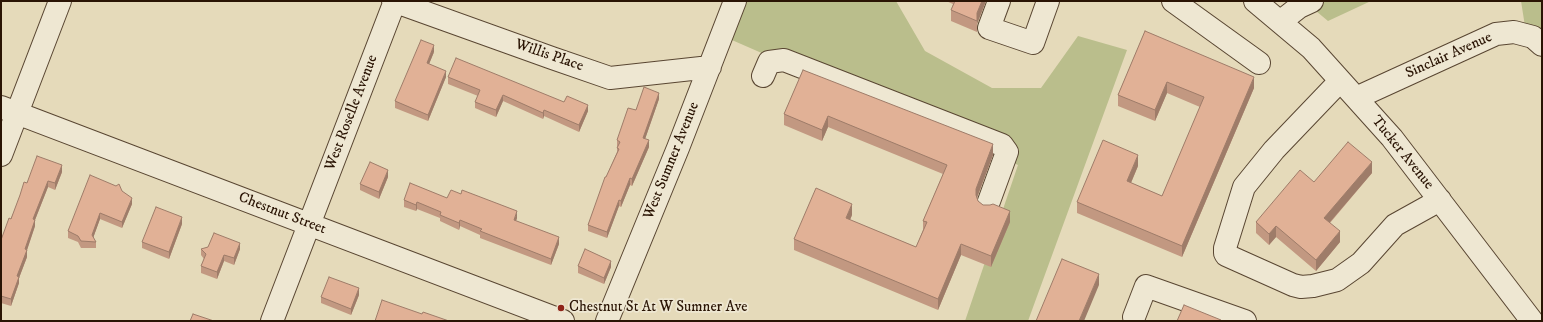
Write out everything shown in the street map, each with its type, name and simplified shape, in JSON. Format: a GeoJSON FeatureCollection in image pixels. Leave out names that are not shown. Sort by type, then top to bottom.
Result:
{"type":"FeatureCollection","features":[{"type":"Feature","properties":{"kind":"street"},"geometry":{"type":"LineString","coordinates":[[1,155],[9,110],[60,1]]}},
{"type":"Feature","properties":{"kind":"street","name":"Willis Place"},"geometry":{"type":"LineString","coordinates":[[394,1],[610,78],[710,67]]}},
{"type":"Feature","properties":{"kind":"street","name":"West Roselle Avenue"},"geometry":{"type":"LineString","coordinates":[[272,321],[394,1]]}},
{"type":"Feature","properties":{"kind":"street","name":"West Sumner Avenue"},"geometry":{"type":"LineString","coordinates":[[607,321],[678,148],[735,1]]}},
{"type":"Feature","properties":{"kind":"street"},"geometry":{"type":"LineString","coordinates":[[999,1],[989,28],[1033,43],[1048,1]]}},
{"type":"Feature","properties":{"kind":"street"},"geometry":{"type":"LineString","coordinates":[[1173,1],[1259,63]]}},
{"type":"Feature","properties":{"kind":"street","name":"Tucker Avenue"},"geometry":{"type":"LineString","coordinates":[[1255,1],[1311,48],[1392,138],[1532,321]]}},
{"type":"Feature","properties":{"kind":"street"},"geometry":{"type":"LineString","coordinates":[[1280,22],[1299,7],[1312,1]]}},
{"type":"Feature","properties":{"kind":"street","name":"Sinclair Avenue"},"geometry":{"type":"LineString","coordinates":[[1356,98],[1496,34],[1514,32],[1533,37],[1542,45]]}},
{"type":"Feature","properties":{"kind":"street"},"geometry":{"type":"LineString","coordinates":[[763,76],[769,62],[784,60],[1002,145],[1006,152],[988,204]]}},
{"type":"Feature","properties":{"kind":"street"},"geometry":{"type":"LineString","coordinates":[[1340,80],[1274,150],[1244,187],[1224,253],[1230,258],[1293,285],[1301,287],[1313,286],[1337,280],[1361,263],[1395,225],[1440,200]]}},
{"type":"Feature","properties":{"kind":"street","name":"Chestnut Street"},"geometry":{"type":"LineString","coordinates":[[9,110],[563,321]]}},
{"type":"Feature","properties":{"kind":"street"},"geometry":{"type":"LineString","coordinates":[[1134,316],[1146,286],[1245,321]]}},
{"type":"Feature","properties":{"kind":"green space"},"geometry":{"type":"Polygon","coordinates":[[[738,1],[896,1],[925,51],[992,88],[1041,88],[1078,36],[1127,50],[1028,321],[965,321],[1018,165],[725,37],[738,1]]]}},
{"type":"Feature","properties":{"kind":"green space"},"geometry":{"type":"Polygon","coordinates":[[[1304,1],[1371,1],[1328,21],[1304,1]]]}},
{"type":"Feature","properties":{"kind":"green space"},"geometry":{"type":"Polygon","coordinates":[[[1521,1],[1542,1],[1542,58],[1527,39],[1521,1]]]}},
{"type":"Feature","properties":{"kind":"building"},"geometry":{"type":"Polygon","coordinates":[[[955,1],[982,1],[977,13],[977,21],[951,10],[955,1]]]}},
{"type":"Feature","properties":{"kind":"building"},"geometry":{"type":"Polygon","coordinates":[[[1145,31],[1254,77],[1182,246],[1077,202],[1103,140],[1138,155],[1127,181],[1162,196],[1204,97],[1167,82],[1155,110],[1118,95],[1145,31]]]}},
{"type":"Feature","properties":{"kind":"building"},"geometry":{"type":"Polygon","coordinates":[[[421,40],[434,45],[427,63],[446,71],[428,115],[395,101],[421,40]]]}},
{"type":"Feature","properties":{"kind":"building"},"geometry":{"type":"Polygon","coordinates":[[[456,58],[564,102],[567,96],[588,105],[579,125],[544,110],[543,113],[503,95],[496,110],[475,102],[480,90],[448,77],[456,58]]]}},
{"type":"Feature","properties":{"kind":"building"},"geometry":{"type":"Polygon","coordinates":[[[803,70],[993,144],[976,189],[976,195],[978,201],[983,205],[993,204],[1010,211],[991,256],[961,244],[938,299],[794,239],[816,188],[852,204],[846,218],[916,247],[927,222],[923,221],[947,165],[828,116],[822,130],[784,114],[803,70]]]}},
{"type":"Feature","properties":{"kind":"building"},"geometry":{"type":"Polygon","coordinates":[[[644,87],[659,93],[643,138],[649,140],[632,179],[630,178],[621,201],[619,200],[607,232],[588,225],[605,177],[619,149],[617,148],[620,142],[617,140],[628,108],[636,110],[644,87]]]}},
{"type":"Feature","properties":{"kind":"building"},"geometry":{"type":"Polygon","coordinates":[[[1348,142],[1372,162],[1324,218],[1340,231],[1316,260],[1276,226],[1269,234],[1256,222],[1300,170],[1314,182],[1348,142]]]}},
{"type":"Feature","properties":{"kind":"building"},"geometry":{"type":"Polygon","coordinates":[[[37,156],[62,165],[55,183],[48,181],[33,219],[35,220],[25,249],[27,250],[17,276],[19,277],[11,299],[1,296],[1,240],[9,218],[11,219],[24,182],[27,183],[37,156]]]}},
{"type":"Feature","properties":{"kind":"building"},"geometry":{"type":"Polygon","coordinates":[[[370,162],[388,170],[379,192],[360,184],[370,162]]]}},
{"type":"Feature","properties":{"kind":"building"},"geometry":{"type":"Polygon","coordinates":[[[90,175],[116,186],[119,184],[122,191],[132,198],[122,222],[100,213],[92,235],[96,242],[81,241],[78,236],[68,231],[90,175]]]}},
{"type":"Feature","properties":{"kind":"building"},"geometry":{"type":"Polygon","coordinates":[[[410,183],[447,198],[451,190],[461,194],[462,190],[517,211],[514,220],[559,237],[551,259],[480,231],[482,229],[460,220],[459,223],[440,215],[441,212],[417,202],[416,205],[404,200],[410,183]]]}},
{"type":"Feature","properties":{"kind":"building"},"geometry":{"type":"Polygon","coordinates":[[[156,207],[182,217],[169,252],[142,242],[156,207]]]}},
{"type":"Feature","properties":{"kind":"building"},"geometry":{"type":"Polygon","coordinates":[[[214,233],[240,243],[234,258],[224,255],[217,272],[201,266],[206,254],[201,249],[208,247],[214,233]]]}},
{"type":"Feature","properties":{"kind":"building"},"geometry":{"type":"Polygon","coordinates":[[[585,249],[611,261],[604,278],[578,266],[585,249]]]}},
{"type":"Feature","properties":{"kind":"building"},"geometry":{"type":"Polygon","coordinates":[[[1062,259],[1099,274],[1079,321],[1036,321],[1062,259]]]}},
{"type":"Feature","properties":{"kind":"building"},"geometry":{"type":"Polygon","coordinates":[[[329,277],[359,288],[351,309],[321,297],[329,277]]]}},
{"type":"Feature","properties":{"kind":"building"},"geometry":{"type":"Polygon","coordinates":[[[382,300],[422,314],[423,312],[449,321],[375,321],[382,300]]]}},
{"type":"Feature","properties":{"kind":"building"},"geometry":{"type":"Polygon","coordinates":[[[1184,305],[1221,320],[1221,321],[1177,321],[1184,305]]]}},
{"type":"Feature","properties":{"kind":"building"},"geometry":{"type":"Polygon","coordinates":[[[193,314],[214,321],[190,321],[193,314]]]}},
{"type":"Feature","properties":{"kind":"place","name":"Chestnut St At W Sumner Ave"},"geometry":{"type":"Point","coordinates":[561,308]}}]}
